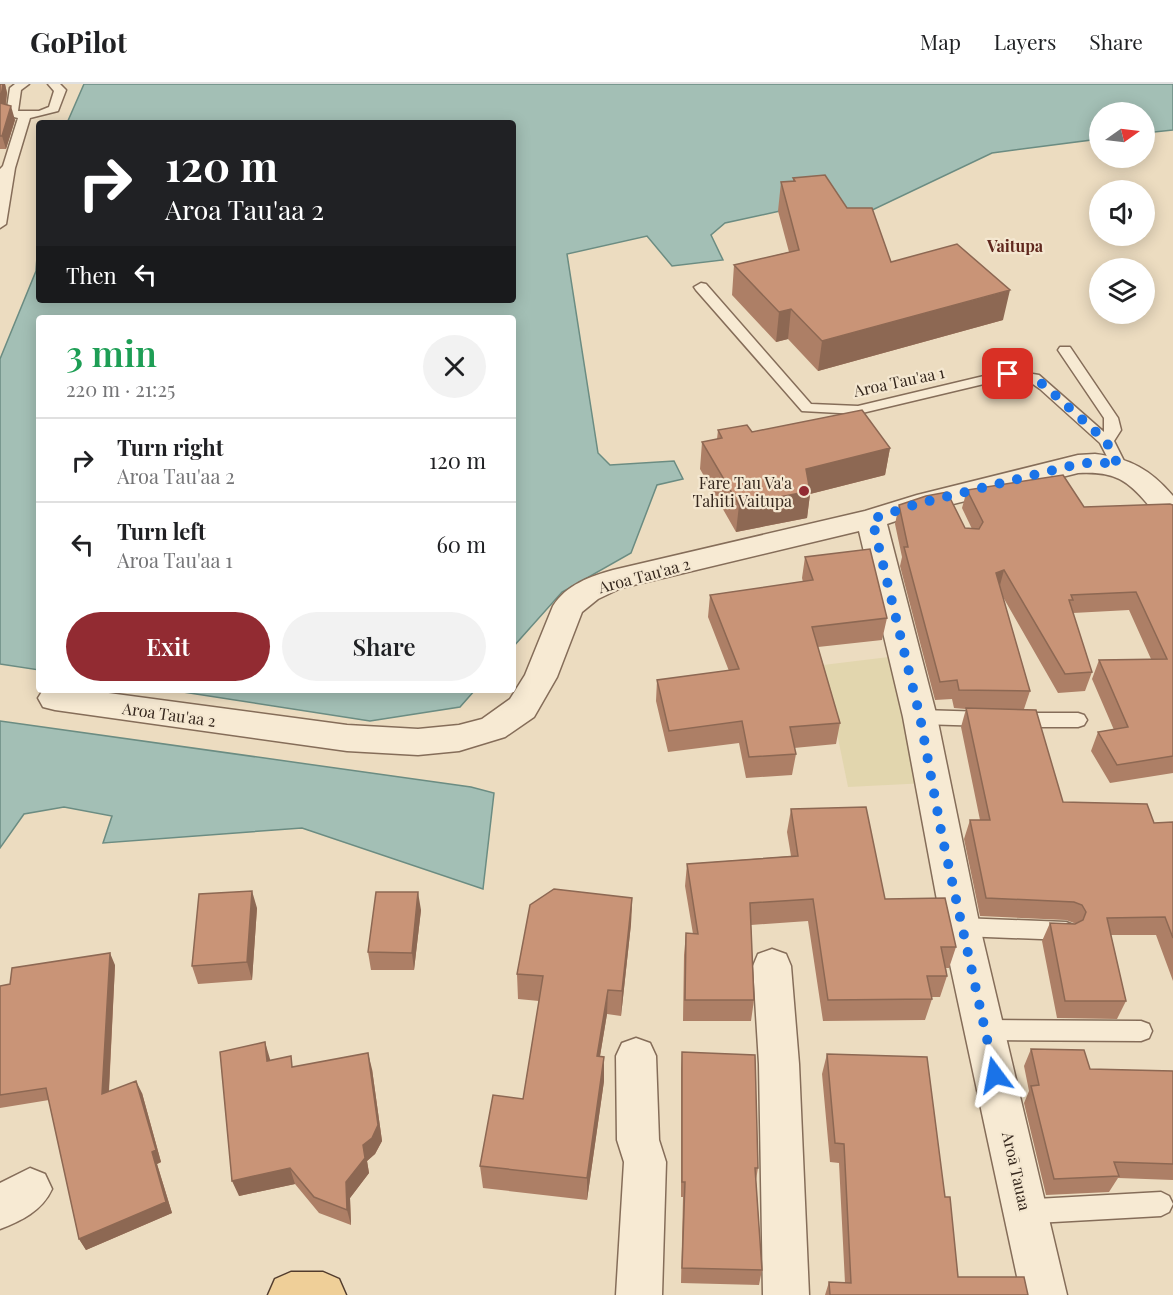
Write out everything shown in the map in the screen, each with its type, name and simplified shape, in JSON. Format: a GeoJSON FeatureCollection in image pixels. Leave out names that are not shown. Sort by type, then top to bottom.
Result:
{"type":"FeatureCollection","features":[{"type":"Feature","properties":{"kind":"main road"},"geometry":{"type":"LineString","coordinates":[[291,1295],[323,1295]]}},
{"type":"Feature","properties":{"kind":"street","name":"Aroa Tau'aa 2"},"geometry":{"type":"LineString","coordinates":[[55,698],[347,738],[418,742],[459,738],[493,728],[522,708],[541,677],[569,606],[586,591],[613,580],[872,519],[950,506],[1078,464],[1098,462],[1112,453]]}},
{"type":"Feature","properties":{"kind":"street"},"geometry":{"type":"LineString","coordinates":[[1112,453],[1173,515]]}},
{"type":"Feature","properties":{"kind":"street","name":"Aroā Tauaa"},"geometry":{"type":"LineString","coordinates":[[872,519],[920,717],[961,927],[1044,1295]]}},
{"type":"Feature","properties":{"kind":"street"},"geometry":{"type":"LineString","coordinates":[[772,966],[783,1163],[786,1295]]}},
{"type":"Feature","properties":{"kind":"street"},"geometry":{"type":"LineString","coordinates":[[636,1056],[638,1140],[645,1162],[639,1295]]}},
{"type":"Feature","properties":{"kind":"lane"},"geometry":{"type":"LineString","coordinates":[[23,84],[16,88],[10,113],[25,115],[46,113],[54,109],[60,90],[54,84]]}},
{"type":"Feature","properties":{"kind":"lane"},"geometry":{"type":"LineString","coordinates":[[0,224],[4,172],[25,115]]}},
{"type":"Feature","properties":{"kind":"lane","name":"Aroa Tau'aa 1"},"geometry":{"type":"LineString","coordinates":[[701,287],[807,408],[858,410],[1008,374],[1022,374],[1045,386],[1112,453]]}},
{"type":"Feature","properties":{"kind":"lane"},"geometry":{"type":"LineString","coordinates":[[1065,350],[1111,418],[1112,453]]}},
{"type":"Feature","properties":{"kind":"lane"},"geometry":{"type":"LineString","coordinates":[[920,717],[1078,720]]}},
{"type":"Feature","properties":{"kind":"lane"},"geometry":{"type":"LineString","coordinates":[[961,927],[1066,931]]}},
{"type":"Feature","properties":{"kind":"lane"},"geometry":{"type":"LineString","coordinates":[[985,1030],[1141,1031]]}},
{"type":"Feature","properties":{"kind":"lane"},"geometry":{"type":"LineString","coordinates":[[1025,1208],[1036,1211],[1161,1204]]}},
{"type":"Feature","properties":{"kind":"shaded area"},"geometry":{"type":"Polygon","coordinates":[[[897,656],[927,783],[848,787],[823,665],[897,656]]]}},
{"type":"Feature","properties":{"kind":"water"},"geometry":{"type":"Polygon","coordinates":[[[84,84],[1173,84],[1173,130],[1155,132],[1155,102],[1089,102],[1089,140],[992,153],[866,213],[780,211],[725,223],[711,235],[723,260],[672,266],[647,236],[567,254],[598,453],[610,465],[674,461],[683,479],[657,485],[631,553],[562,592],[516,644],[516,315],[36,315],[36,670],[0,664],[0,359],[36,271],[36,303],[516,303],[516,120],[68,120],[84,84]]]}},
{"type":"Feature","properties":{"kind":"water"},"geometry":{"type":"Polygon","coordinates":[[[189,693],[472,693],[460,707],[370,721],[189,693]]]}},
{"type":"Feature","properties":{"kind":"water"},"geometry":{"type":"Polygon","coordinates":[[[0,721],[471,787],[494,793],[483,889],[302,828],[103,843],[112,816],[64,807],[24,814],[0,848],[0,721]]]}},
{"type":"Feature","properties":{"kind":"building"},"geometry":{"type":"Polygon","coordinates":[[[0,84],[3,84],[0,103],[0,84]]]}},
{"type":"Feature","properties":{"kind":"building"},"geometry":{"type":"Polygon","coordinates":[[[0,103],[11,106],[2,136],[0,136],[0,103]]]}},
{"type":"Feature","properties":{"kind":"building"},"geometry":{"type":"Polygon","coordinates":[[[825,175],[847,208],[872,208],[891,262],[957,244],[1010,290],[822,341],[791,309],[779,312],[734,265],[799,250],[781,182],[795,181],[793,178],[825,175]]]}},
{"type":"Feature","properties":{"kind":"building"},"geometry":{"type":"Polygon","coordinates":[[[862,410],[890,448],[806,469],[810,491],[739,505],[702,442],[722,438],[718,430],[747,425],[752,432],[862,410]]]}},
{"type":"Feature","properties":{"kind":"building"},"geometry":{"type":"Polygon","coordinates":[[[1063,475],[1084,507],[1173,505],[1173,756],[1117,765],[1098,732],[1128,727],[1099,660],[1167,659],[1136,592],[1071,595],[1073,600],[1069,600],[1092,672],[1065,674],[1004,570],[996,573],[1030,691],[959,690],[957,680],[940,682],[904,547],[908,547],[899,505],[947,492],[965,528],[979,529],[983,522],[967,490],[1063,475]]]}},
{"type":"Feature","properties":{"kind":"building"},"geometry":{"type":"Polygon","coordinates":[[[870,549],[887,618],[812,627],[840,723],[790,727],[796,754],[749,757],[742,721],[669,731],[657,680],[739,669],[710,595],[813,580],[805,557],[870,549]]]}},
{"type":"Feature","properties":{"kind":"building"},"geometry":{"type":"Polygon","coordinates":[[[966,708],[1036,710],[1063,802],[1147,804],[1154,823],[1173,822],[1173,938],[1165,917],[1107,918],[1126,1001],[1065,1001],[1050,923],[1075,924],[1083,920],[1086,912],[1082,905],[1074,902],[986,898],[970,820],[990,820],[966,708]]]}},
{"type":"Feature","properties":{"kind":"building"},"geometry":{"type":"Polygon","coordinates":[[[866,807],[885,899],[945,898],[956,947],[941,947],[947,976],[927,976],[932,999],[828,1000],[813,899],[750,903],[754,1000],[685,1000],[686,933],[698,934],[687,864],[798,856],[791,809],[866,807]]]}},
{"type":"Feature","properties":{"kind":"building"},"geometry":{"type":"Polygon","coordinates":[[[554,889],[632,898],[622,991],[608,990],[597,1056],[604,1057],[587,1178],[480,1166],[493,1095],[523,1099],[543,976],[517,974],[530,905],[554,889]]]}},
{"type":"Feature","properties":{"kind":"building"},"geometry":{"type":"Polygon","coordinates":[[[252,891],[247,962],[192,966],[199,894],[252,891]]]}},
{"type":"Feature","properties":{"kind":"building"},"geometry":{"type":"Polygon","coordinates":[[[376,892],[418,892],[412,953],[368,952],[376,892]]]}},
{"type":"Feature","properties":{"kind":"building"},"geometry":{"type":"Polygon","coordinates":[[[110,953],[102,1094],[136,1081],[156,1150],[152,1152],[166,1202],[79,1239],[46,1088],[0,1095],[0,986],[10,984],[12,968],[110,953]]]}},
{"type":"Feature","properties":{"kind":"building"},"geometry":{"type":"Polygon","coordinates":[[[265,1042],[267,1061],[291,1056],[292,1067],[368,1053],[378,1125],[372,1138],[363,1145],[365,1158],[346,1182],[347,1210],[314,1197],[290,1168],[232,1181],[220,1052],[265,1042]]]}},
{"type":"Feature","properties":{"kind":"building"},"geometry":{"type":"Polygon","coordinates":[[[1031,1049],[1084,1050],[1090,1069],[1173,1071],[1173,1164],[1114,1162],[1119,1176],[1054,1179],[1031,1086],[1039,1085],[1031,1049]]]}},
{"type":"Feature","properties":{"kind":"building"},"geometry":{"type":"Polygon","coordinates":[[[682,1052],[755,1055],[758,1168],[755,1168],[762,1270],[682,1268],[685,1182],[682,1182],[682,1052]]]}},
{"type":"Feature","properties":{"kind":"building"},"geometry":{"type":"Polygon","coordinates":[[[827,1054],[927,1057],[945,1197],[950,1197],[958,1277],[1024,1277],[1028,1295],[830,1295],[829,1282],[851,1283],[844,1144],[835,1143],[827,1054]]]}},
{"type":"Feature","properties":{"kind":"place","name":"Fare Tau Va'a Tahiti Vaitupa"},"geometry":{"type":"Point","coordinates":[804,491]}},
{"type":"Feature","properties":{"kind":"district","name":"Vaitupa"},"geometry":{"type":"Point","coordinates":[1015,245]}},
{"type":"Feature","properties":{"kind":"route"},"geometry":{"type":"LineString","coordinates":[[995,1075],[961,927],[920,717],[883,573],[872,519],[917,504],[1078,464],[1098,462],[1118,465],[1106,441],[1045,386],[1034,378],[1022,374],[1008,374]]}}]}
